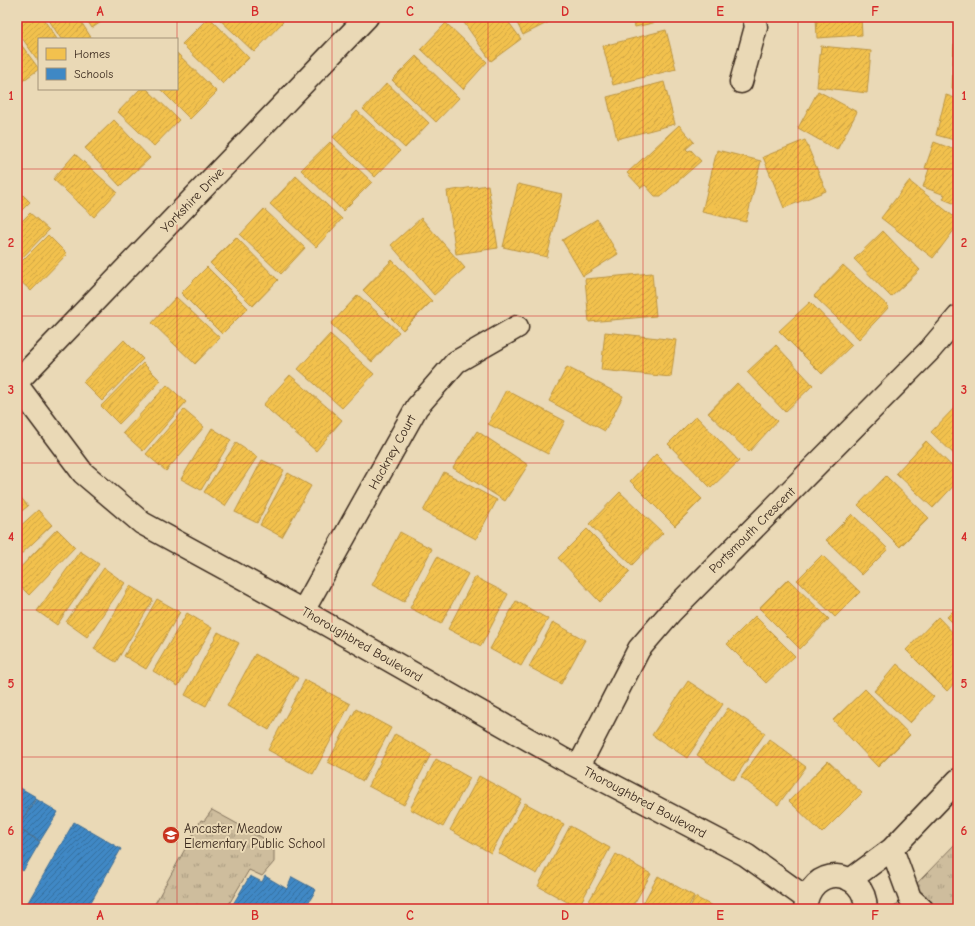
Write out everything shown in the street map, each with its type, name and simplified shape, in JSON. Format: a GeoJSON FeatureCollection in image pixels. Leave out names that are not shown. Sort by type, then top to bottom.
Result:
{"type":"FeatureCollection","features":[{"type":"Feature","properties":{"kind":"street","name":"Yorkshire Drive"},"geometry":{"type":"LineString","coordinates":[[17,384],[367,17]]}},
{"type":"Feature","properties":{"kind":"street"},"geometry":{"type":"LineString","coordinates":[[742,82],[756,26],[754,17]]}},
{"type":"Feature","properties":{"kind":"street","name":"Portsmouth Crescent"},"geometry":{"type":"LineString","coordinates":[[579,766],[639,649],[670,613],[930,351],[958,317]]}},
{"type":"Feature","properties":{"kind":"street","name":"Hackney Court"},"geometry":{"type":"LineString","coordinates":[[304,611],[417,407],[456,362],[518,327]]}},
{"type":"Feature","properties":{"kind":"street","name":"Thoroughbred Boulevard"},"geometry":{"type":"LineString","coordinates":[[17,384],[83,473],[142,523],[304,611],[579,766],[746,855],[810,896]]}},
{"type":"Feature","properties":{"kind":"street"},"geometry":{"type":"LineString","coordinates":[[850,880],[892,849],[958,780]]}},
{"type":"Feature","properties":{"kind":"street"},"geometry":{"type":"LineString","coordinates":[[865,903],[892,849]]}},
{"type":"Feature","properties":{"kind":"street"},"geometry":{"type":"LineString","coordinates":[[892,849],[910,898],[922,909]]}},
{"type":"Feature","properties":{"kind":"street"},"geometry":{"type":"LineString","coordinates":[[810,896],[831,876],[842,877],[850,880],[860,888],[865,903]]}},
{"type":"Feature","properties":{"kind":"green space"},"geometry":{"type":"Polygon","coordinates":[[[212,810],[274,844],[274,862],[262,876],[249,870],[226,909],[152,909],[201,820],[204,821],[212,810]]]}},
{"type":"Feature","properties":{"kind":"green space"},"geometry":{"type":"Polygon","coordinates":[[[958,841],[958,909],[892,909],[958,841]]]}},
{"type":"Feature","properties":{"kind":"building: Homes"},"geometry":{"type":"Polygon","coordinates":[[[21,17],[42,17],[56,38],[38,38],[38,61],[17,31],[17,20],[21,17]]]}},
{"type":"Feature","properties":{"kind":"building: Homes"},"geometry":{"type":"Polygon","coordinates":[[[47,17],[78,17],[91,38],[60,38],[47,17]]]}},
{"type":"Feature","properties":{"kind":"building: Homes"},"geometry":{"type":"Polygon","coordinates":[[[85,17],[109,17],[92,28],[85,17]]]}},
{"type":"Feature","properties":{"kind":"building: Homes"},"geometry":{"type":"Polygon","coordinates":[[[209,17],[249,58],[223,84],[182,44],[209,17]]]}},
{"type":"Feature","properties":{"kind":"building: Homes"},"geometry":{"type":"Polygon","coordinates":[[[217,17],[278,17],[283,22],[254,52],[217,17]]]}},
{"type":"Feature","properties":{"kind":"building: Homes"},"geometry":{"type":"Polygon","coordinates":[[[460,17],[505,17],[521,39],[491,61],[460,17]]]}},
{"type":"Feature","properties":{"kind":"building: Homes"},"geometry":{"type":"Polygon","coordinates":[[[514,17],[554,17],[555,19],[523,35],[514,17]]]}},
{"type":"Feature","properties":{"kind":"building: Homes"},"geometry":{"type":"Polygon","coordinates":[[[633,17],[679,17],[635,27],[633,17]]]}},
{"type":"Feature","properties":{"kind":"building: Homes"},"geometry":{"type":"Polygon","coordinates":[[[816,17],[861,17],[862,35],[817,38],[816,17]]]}},
{"type":"Feature","properties":{"kind":"building: Homes"},"geometry":{"type":"Polygon","coordinates":[[[446,23],[487,62],[463,89],[421,49],[446,23]]]}},
{"type":"Feature","properties":{"kind":"building: Homes"},"geometry":{"type":"Polygon","coordinates":[[[666,30],[676,69],[613,85],[603,46],[666,30]]]}},
{"type":"Feature","properties":{"kind":"building: Homes"},"geometry":{"type":"Polygon","coordinates":[[[17,39],[38,70],[17,85],[17,39]]]}},
{"type":"Feature","properties":{"kind":"building: Homes"},"geometry":{"type":"Polygon","coordinates":[[[954,44],[958,44],[958,89],[952,89],[954,44]]]}},
{"type":"Feature","properties":{"kind":"building: Homes"},"geometry":{"type":"Polygon","coordinates":[[[821,46],[871,51],[867,93],[817,87],[821,46]]]}},
{"type":"Feature","properties":{"kind":"building: Homes"},"geometry":{"type":"Polygon","coordinates":[[[178,54],[217,92],[190,119],[161,90],[178,90],[178,54]]]}},
{"type":"Feature","properties":{"kind":"building: Homes"},"geometry":{"type":"Polygon","coordinates":[[[416,56],[459,98],[436,122],[392,80],[416,56]]]}},
{"type":"Feature","properties":{"kind":"building: Homes"},"geometry":{"type":"Polygon","coordinates":[[[664,82],[675,124],[617,139],[607,97],[664,82]]]}},
{"type":"Feature","properties":{"kind":"building: Homes"},"geometry":{"type":"Polygon","coordinates":[[[387,83],[429,123],[405,148],[363,109],[387,83]]]}},
{"type":"Feature","properties":{"kind":"building: Homes"},"geometry":{"type":"Polygon","coordinates":[[[139,90],[148,90],[179,120],[154,146],[118,112],[139,90]]]}},
{"type":"Feature","properties":{"kind":"building: Homes"},"geometry":{"type":"Polygon","coordinates":[[[818,91],[857,112],[837,150],[798,128],[818,91]]]}},
{"type":"Feature","properties":{"kind":"building: Homes"},"geometry":{"type":"Polygon","coordinates":[[[946,95],[958,99],[958,141],[936,135],[946,95]]]}},
{"type":"Feature","properties":{"kind":"building: Homes"},"geometry":{"type":"Polygon","coordinates":[[[357,111],[400,151],[375,177],[333,137],[357,111]]]}},
{"type":"Feature","properties":{"kind":"building: Homes"},"geometry":{"type":"Polygon","coordinates":[[[114,120],[150,158],[120,186],[85,148],[114,120]]]}},
{"type":"Feature","properties":{"kind":"building: Homes"},"geometry":{"type":"Polygon","coordinates":[[[679,125],[694,142],[686,149],[688,151],[691,150],[701,161],[661,196],[655,196],[645,185],[641,188],[627,173],[679,125]]]}},
{"type":"Feature","properties":{"kind":"building: Homes"},"geometry":{"type":"Polygon","coordinates":[[[805,140],[826,191],[784,208],[763,157],[805,140]]]}},
{"type":"Feature","properties":{"kind":"building: Homes"},"geometry":{"type":"Polygon","coordinates":[[[330,142],[372,182],[343,211],[301,170],[330,142]]]}},
{"type":"Feature","properties":{"kind":"building: Homes"},"geometry":{"type":"Polygon","coordinates":[[[934,142],[958,151],[958,205],[943,199],[945,195],[923,187],[929,169],[925,168],[934,142]]]}},
{"type":"Feature","properties":{"kind":"building: Homes"},"geometry":{"type":"Polygon","coordinates":[[[717,150],[761,161],[746,222],[702,212],[717,150]]]}},
{"type":"Feature","properties":{"kind":"building: Homes"},"geometry":{"type":"Polygon","coordinates":[[[75,154],[117,192],[94,217],[53,179],[75,154]]]}},
{"type":"Feature","properties":{"kind":"building: Homes"},"geometry":{"type":"Polygon","coordinates":[[[296,176],[342,219],[316,247],[270,204],[296,176]]]}},
{"type":"Feature","properties":{"kind":"building: Homes"},"geometry":{"type":"Polygon","coordinates":[[[909,181],[958,220],[958,225],[933,258],[881,218],[909,181]]]}},
{"type":"Feature","properties":{"kind":"building: Homes"},"geometry":{"type":"Polygon","coordinates":[[[518,184],[562,194],[547,257],[503,247],[518,184]]]}},
{"type":"Feature","properties":{"kind":"building: Homes"},"geometry":{"type":"Polygon","coordinates":[[[488,185],[498,248],[456,254],[447,191],[488,185]]]}},
{"type":"Feature","properties":{"kind":"building: Homes"},"geometry":{"type":"Polygon","coordinates":[[[17,189],[30,202],[17,215],[17,189]]]}},
{"type":"Feature","properties":{"kind":"building: Homes"},"geometry":{"type":"Polygon","coordinates":[[[264,209],[305,248],[281,274],[240,235],[264,209]]]}},
{"type":"Feature","properties":{"kind":"building: Homes"},"geometry":{"type":"Polygon","coordinates":[[[30,213],[49,230],[17,263],[17,226],[30,213]]]}},
{"type":"Feature","properties":{"kind":"building: Homes"},"geometry":{"type":"Polygon","coordinates":[[[421,218],[465,268],[434,295],[391,245],[421,218]]]}},
{"type":"Feature","properties":{"kind":"building: Homes"},"geometry":{"type":"Polygon","coordinates":[[[597,219],[618,254],[583,276],[562,240],[597,219]]]}},
{"type":"Feature","properties":{"kind":"building: Homes"},"geometry":{"type":"Polygon","coordinates":[[[883,231],[920,270],[891,297],[854,259],[883,231]]]}},
{"type":"Feature","properties":{"kind":"building: Homes"},"geometry":{"type":"Polygon","coordinates":[[[48,235],[67,254],[31,291],[17,278],[17,266],[48,235]]]}},
{"type":"Feature","properties":{"kind":"building: Homes"},"geometry":{"type":"Polygon","coordinates":[[[236,237],[278,280],[253,306],[210,263],[236,237]]]}},
{"type":"Feature","properties":{"kind":"building: Homes"},"geometry":{"type":"Polygon","coordinates":[[[392,260],[432,301],[403,330],[363,290],[392,260]]]}},
{"type":"Feature","properties":{"kind":"building: Homes"},"geometry":{"type":"Polygon","coordinates":[[[843,265],[889,307],[859,339],[814,296],[843,265]]]}},
{"type":"Feature","properties":{"kind":"building: Homes"},"geometry":{"type":"Polygon","coordinates":[[[207,267],[248,308],[222,334],[181,293],[207,267]]]}},
{"type":"Feature","properties":{"kind":"building: Homes"},"geometry":{"type":"Polygon","coordinates":[[[652,273],[656,316],[589,322],[585,279],[652,273]]]}},
{"type":"Feature","properties":{"kind":"building: Homes"},"geometry":{"type":"Polygon","coordinates":[[[358,295],[399,332],[372,362],[331,324],[358,295]]]}},
{"type":"Feature","properties":{"kind":"building: Homes"},"geometry":{"type":"Polygon","coordinates":[[[176,297],[220,338],[195,364],[152,323],[176,297]]]}},
{"type":"Feature","properties":{"kind":"building: Homes"},"geometry":{"type":"Polygon","coordinates":[[[810,302],[852,345],[822,374],[779,331],[810,302]]]}},
{"type":"Feature","properties":{"kind":"building: Homes"},"geometry":{"type":"Polygon","coordinates":[[[605,332],[676,340],[671,377],[601,370],[605,332]]]}},
{"type":"Feature","properties":{"kind":"building: Homes"},"geometry":{"type":"Polygon","coordinates":[[[330,334],[374,374],[342,408],[298,369],[330,334]]]}},
{"type":"Feature","properties":{"kind":"building: Homes"},"geometry":{"type":"Polygon","coordinates":[[[124,340],[143,359],[102,401],[83,382],[124,340]]]}},
{"type":"Feature","properties":{"kind":"building: Homes"},"geometry":{"type":"Polygon","coordinates":[[[776,345],[813,385],[785,412],[747,372],[776,345]]]}},
{"type":"Feature","properties":{"kind":"building: Homes"},"geometry":{"type":"Polygon","coordinates":[[[143,363],[161,381],[119,424],[101,406],[143,363]]]}},
{"type":"Feature","properties":{"kind":"building: Homes"},"geometry":{"type":"Polygon","coordinates":[[[567,367],[623,396],[605,431],[549,401],[567,367]]]}},
{"type":"Feature","properties":{"kind":"building: Homes"},"geometry":{"type":"Polygon","coordinates":[[[290,375],[342,420],[316,451],[263,405],[290,375]]]}},
{"type":"Feature","properties":{"kind":"building: Homes"},"geometry":{"type":"Polygon","coordinates":[[[737,383],[777,421],[749,452],[708,413],[737,383]]]}},
{"type":"Feature","properties":{"kind":"building: Homes"},"geometry":{"type":"Polygon","coordinates":[[[167,385],[186,402],[143,451],[123,433],[167,385]]]}},
{"type":"Feature","properties":{"kind":"building: Homes"},"geometry":{"type":"Polygon","coordinates":[[[506,390],[565,421],[548,454],[488,424],[506,390]]]}},
{"type":"Feature","properties":{"kind":"building: Homes"},"geometry":{"type":"Polygon","coordinates":[[[958,404],[958,458],[931,432],[958,404]]]}},
{"type":"Feature","properties":{"kind":"building: Homes"},"geometry":{"type":"Polygon","coordinates":[[[184,410],[204,427],[166,471],[146,454],[184,410]]]}},
{"type":"Feature","properties":{"kind":"building: Homes"},"geometry":{"type":"Polygon","coordinates":[[[696,416],[739,461],[711,488],[668,444],[696,416]]]}},
{"type":"Feature","properties":{"kind":"building: Homes"},"geometry":{"type":"Polygon","coordinates":[[[212,428],[231,440],[201,490],[181,479],[212,428]]]}},
{"type":"Feature","properties":{"kind":"building: Homes"},"geometry":{"type":"Polygon","coordinates":[[[477,431],[528,465],[505,501],[453,468],[477,431]]]}},
{"type":"Feature","properties":{"kind":"building: Homes"},"geometry":{"type":"Polygon","coordinates":[[[926,441],[958,472],[958,481],[933,508],[896,473],[926,441]]]}},
{"type":"Feature","properties":{"kind":"building: Homes"},"geometry":{"type":"Polygon","coordinates":[[[236,443],[257,457],[225,506],[204,492],[236,443]]]}},
{"type":"Feature","properties":{"kind":"building: Homes"},"geometry":{"type":"Polygon","coordinates":[[[656,454],[702,499],[675,526],[630,481],[656,454]]]}},
{"type":"Feature","properties":{"kind":"building: Homes"},"geometry":{"type":"Polygon","coordinates":[[[262,460],[284,470],[257,523],[235,512],[262,460]]]}},
{"type":"Feature","properties":{"kind":"building: Homes"},"geometry":{"type":"Polygon","coordinates":[[[444,472],[497,500],[476,539],[423,511],[444,472]]]}},
{"type":"Feature","properties":{"kind":"building: Homes"},"geometry":{"type":"Polygon","coordinates":[[[288,473],[311,486],[282,537],[260,525],[288,473]]]}},
{"type":"Feature","properties":{"kind":"building: Homes"},"geometry":{"type":"Polygon","coordinates":[[[886,476],[929,518],[900,547],[858,505],[886,476]]]}},
{"type":"Feature","properties":{"kind":"building: Homes"},"geometry":{"type":"Polygon","coordinates":[[[620,492],[663,533],[632,565],[589,524],[620,492]]]}},
{"type":"Feature","properties":{"kind":"building: Homes"},"geometry":{"type":"Polygon","coordinates":[[[17,493],[28,506],[17,515],[17,493]]]}},
{"type":"Feature","properties":{"kind":"building: Homes"},"geometry":{"type":"Polygon","coordinates":[[[38,510],[52,525],[17,558],[17,529],[38,510]]]}},
{"type":"Feature","properties":{"kind":"building: Homes"},"geometry":{"type":"Polygon","coordinates":[[[852,514],[888,549],[862,575],[826,540],[852,514]]]}},
{"type":"Feature","properties":{"kind":"building: Homes"},"geometry":{"type":"Polygon","coordinates":[[[57,529],[75,547],[29,595],[17,583],[17,571],[57,529]]]}},
{"type":"Feature","properties":{"kind":"building: Homes"},"geometry":{"type":"Polygon","coordinates":[[[587,529],[630,572],[600,602],[558,558],[587,529]]]}},
{"type":"Feature","properties":{"kind":"building: Homes"},"geometry":{"type":"Polygon","coordinates":[[[400,532],[432,549],[404,602],[372,585],[400,532]]]}},
{"type":"Feature","properties":{"kind":"building: Homes"},"geometry":{"type":"Polygon","coordinates":[[[80,551],[99,564],[57,625],[37,611],[80,551]]]}},
{"type":"Feature","properties":{"kind":"building: Homes"},"geometry":{"type":"Polygon","coordinates":[[[822,555],[860,592],[835,617],[797,580],[822,555]]]}},
{"type":"Feature","properties":{"kind":"building: Homes"},"geometry":{"type":"Polygon","coordinates":[[[437,557],[468,574],[441,624],[410,608],[437,557]]]}},
{"type":"Feature","properties":{"kind":"building: Homes"},"geometry":{"type":"Polygon","coordinates":[[[104,568],[125,583],[87,637],[66,622],[104,568]]]}},
{"type":"Feature","properties":{"kind":"building: Homes"},"geometry":{"type":"Polygon","coordinates":[[[475,577],[508,594],[481,646],[448,629],[475,577]]]}},
{"type":"Feature","properties":{"kind":"building: Homes"},"geometry":{"type":"Polygon","coordinates":[[[788,579],[829,619],[800,649],[759,608],[788,579]]]}},
{"type":"Feature","properties":{"kind":"building: Homes"},"geometry":{"type":"Polygon","coordinates":[[[130,586],[153,600],[116,662],[94,649],[130,586]]]}},
{"type":"Feature","properties":{"kind":"building: Homes"},"geometry":{"type":"Polygon","coordinates":[[[157,599],[180,612],[146,669],[124,656],[157,599]]]}},
{"type":"Feature","properties":{"kind":"building: Homes"},"geometry":{"type":"Polygon","coordinates":[[[516,601],[548,619],[521,666],[490,649],[516,601]]]}},
{"type":"Feature","properties":{"kind":"building: Homes"},"geometry":{"type":"Polygon","coordinates":[[[958,606],[958,628],[947,617],[958,606]]]}},
{"type":"Feature","properties":{"kind":"building: Homes"},"geometry":{"type":"Polygon","coordinates":[[[187,613],[212,628],[178,686],[153,671],[187,613]]]}},
{"type":"Feature","properties":{"kind":"building: Homes"},"geometry":{"type":"Polygon","coordinates":[[[755,616],[795,656],[766,683],[727,644],[755,616]]]}},
{"type":"Feature","properties":{"kind":"building: Homes"},"geometry":{"type":"Polygon","coordinates":[[[938,617],[958,638],[958,679],[947,691],[906,650],[938,617]]]}},
{"type":"Feature","properties":{"kind":"building: Homes"},"geometry":{"type":"Polygon","coordinates":[[[553,622],[585,640],[561,684],[529,667],[553,622]]]}},
{"type":"Feature","properties":{"kind":"building: Homes"},"geometry":{"type":"Polygon","coordinates":[[[218,632],[239,643],[206,706],[185,695],[218,632]]]}},
{"type":"Feature","properties":{"kind":"building: Homes"},"geometry":{"type":"Polygon","coordinates":[[[255,654],[298,678],[269,730],[227,706],[255,654]]]}},
{"type":"Feature","properties":{"kind":"building: Homes"},"geometry":{"type":"Polygon","coordinates":[[[897,664],[934,697],[910,723],[874,691],[897,664]]]}},
{"type":"Feature","properties":{"kind":"building: Homes"},"geometry":{"type":"Polygon","coordinates":[[[305,680],[350,704],[313,774],[268,750],[305,680]]]}},
{"type":"Feature","properties":{"kind":"building: Homes"},"geometry":{"type":"Polygon","coordinates":[[[688,681],[723,704],[687,758],[652,735],[688,681]]]}},
{"type":"Feature","properties":{"kind":"building: Homes"},"geometry":{"type":"Polygon","coordinates":[[[865,689],[910,735],[878,767],[833,720],[865,689]]]}},
{"type":"Feature","properties":{"kind":"building: Homes"},"geometry":{"type":"Polygon","coordinates":[[[728,708],[765,733],[734,780],[697,755],[728,708]]]}},
{"type":"Feature","properties":{"kind":"building: Homes"},"geometry":{"type":"Polygon","coordinates":[[[356,709],[391,728],[363,781],[328,762],[356,709]]]}},
{"type":"Feature","properties":{"kind":"building: Homes"},"geometry":{"type":"Polygon","coordinates":[[[395,734],[431,754],[404,805],[368,786],[395,734]]]}},
{"type":"Feature","properties":{"kind":"building: Homes"},"geometry":{"type":"Polygon","coordinates":[[[769,739],[806,767],[778,805],[741,777],[769,739]]]}},
{"type":"Feature","properties":{"kind":"building: Homes"},"geometry":{"type":"Polygon","coordinates":[[[436,759],[470,778],[443,827],[410,809],[436,759]]]}},
{"type":"Feature","properties":{"kind":"building: Homes"},"geometry":{"type":"Polygon","coordinates":[[[828,761],[862,793],[822,833],[789,801],[828,761]]]}},
{"type":"Feature","properties":{"kind":"building: Homes"},"geometry":{"type":"Polygon","coordinates":[[[479,776],[521,799],[491,853],[450,830],[479,776]]]}},
{"type":"Feature","properties":{"kind":"building: Homes"},"geometry":{"type":"Polygon","coordinates":[[[525,803],[564,824],[537,874],[498,853],[525,803]]]}},
{"type":"Feature","properties":{"kind":"building: Homes"},"geometry":{"type":"Polygon","coordinates":[[[570,826],[610,848],[578,908],[538,886],[570,826]]]}},
{"type":"Feature","properties":{"kind":"building: Homes"},"geometry":{"type":"Polygon","coordinates":[[[616,854],[651,874],[631,909],[602,909],[589,901],[616,854]]]}},
{"type":"Feature","properties":{"kind":"building: Homes"},"geometry":{"type":"Polygon","coordinates":[[[658,876],[694,896],[687,909],[640,909],[658,876]]]}},
{"type":"Feature","properties":{"kind":"building: Homes"},"geometry":{"type":"Polygon","coordinates":[[[695,897],[718,909],[689,909],[695,897]]]}},
{"type":"Feature","properties":{"kind":"building: Schools"},"geometry":{"type":"Polygon","coordinates":[[[17,786],[36,797],[18,827],[17,826],[17,786]]]}},
{"type":"Feature","properties":{"kind":"building: Schools"},"geometry":{"type":"Polygon","coordinates":[[[36,799],[58,812],[40,841],[18,828],[36,799]]]}},
{"type":"Feature","properties":{"kind":"building: Schools"},"geometry":{"type":"Polygon","coordinates":[[[74,822],[121,849],[87,909],[24,909],[74,822]]]}},
{"type":"Feature","properties":{"kind":"building: Schools"},"geometry":{"type":"Polygon","coordinates":[[[19,829],[40,842],[23,871],[17,867],[17,831],[19,829]]]}},
{"type":"Feature","properties":{"kind":"building: Schools"},"geometry":{"type":"Polygon","coordinates":[[[250,876],[262,882],[265,876],[287,889],[292,877],[316,890],[308,903],[320,909],[230,909],[250,876]]]}},
{"type":"Feature","properties":{"kind":"place","name":"Ancaster Meadow Elementary Public School"},"geometry":{"type":"Point","coordinates":[171,835]}}]}
